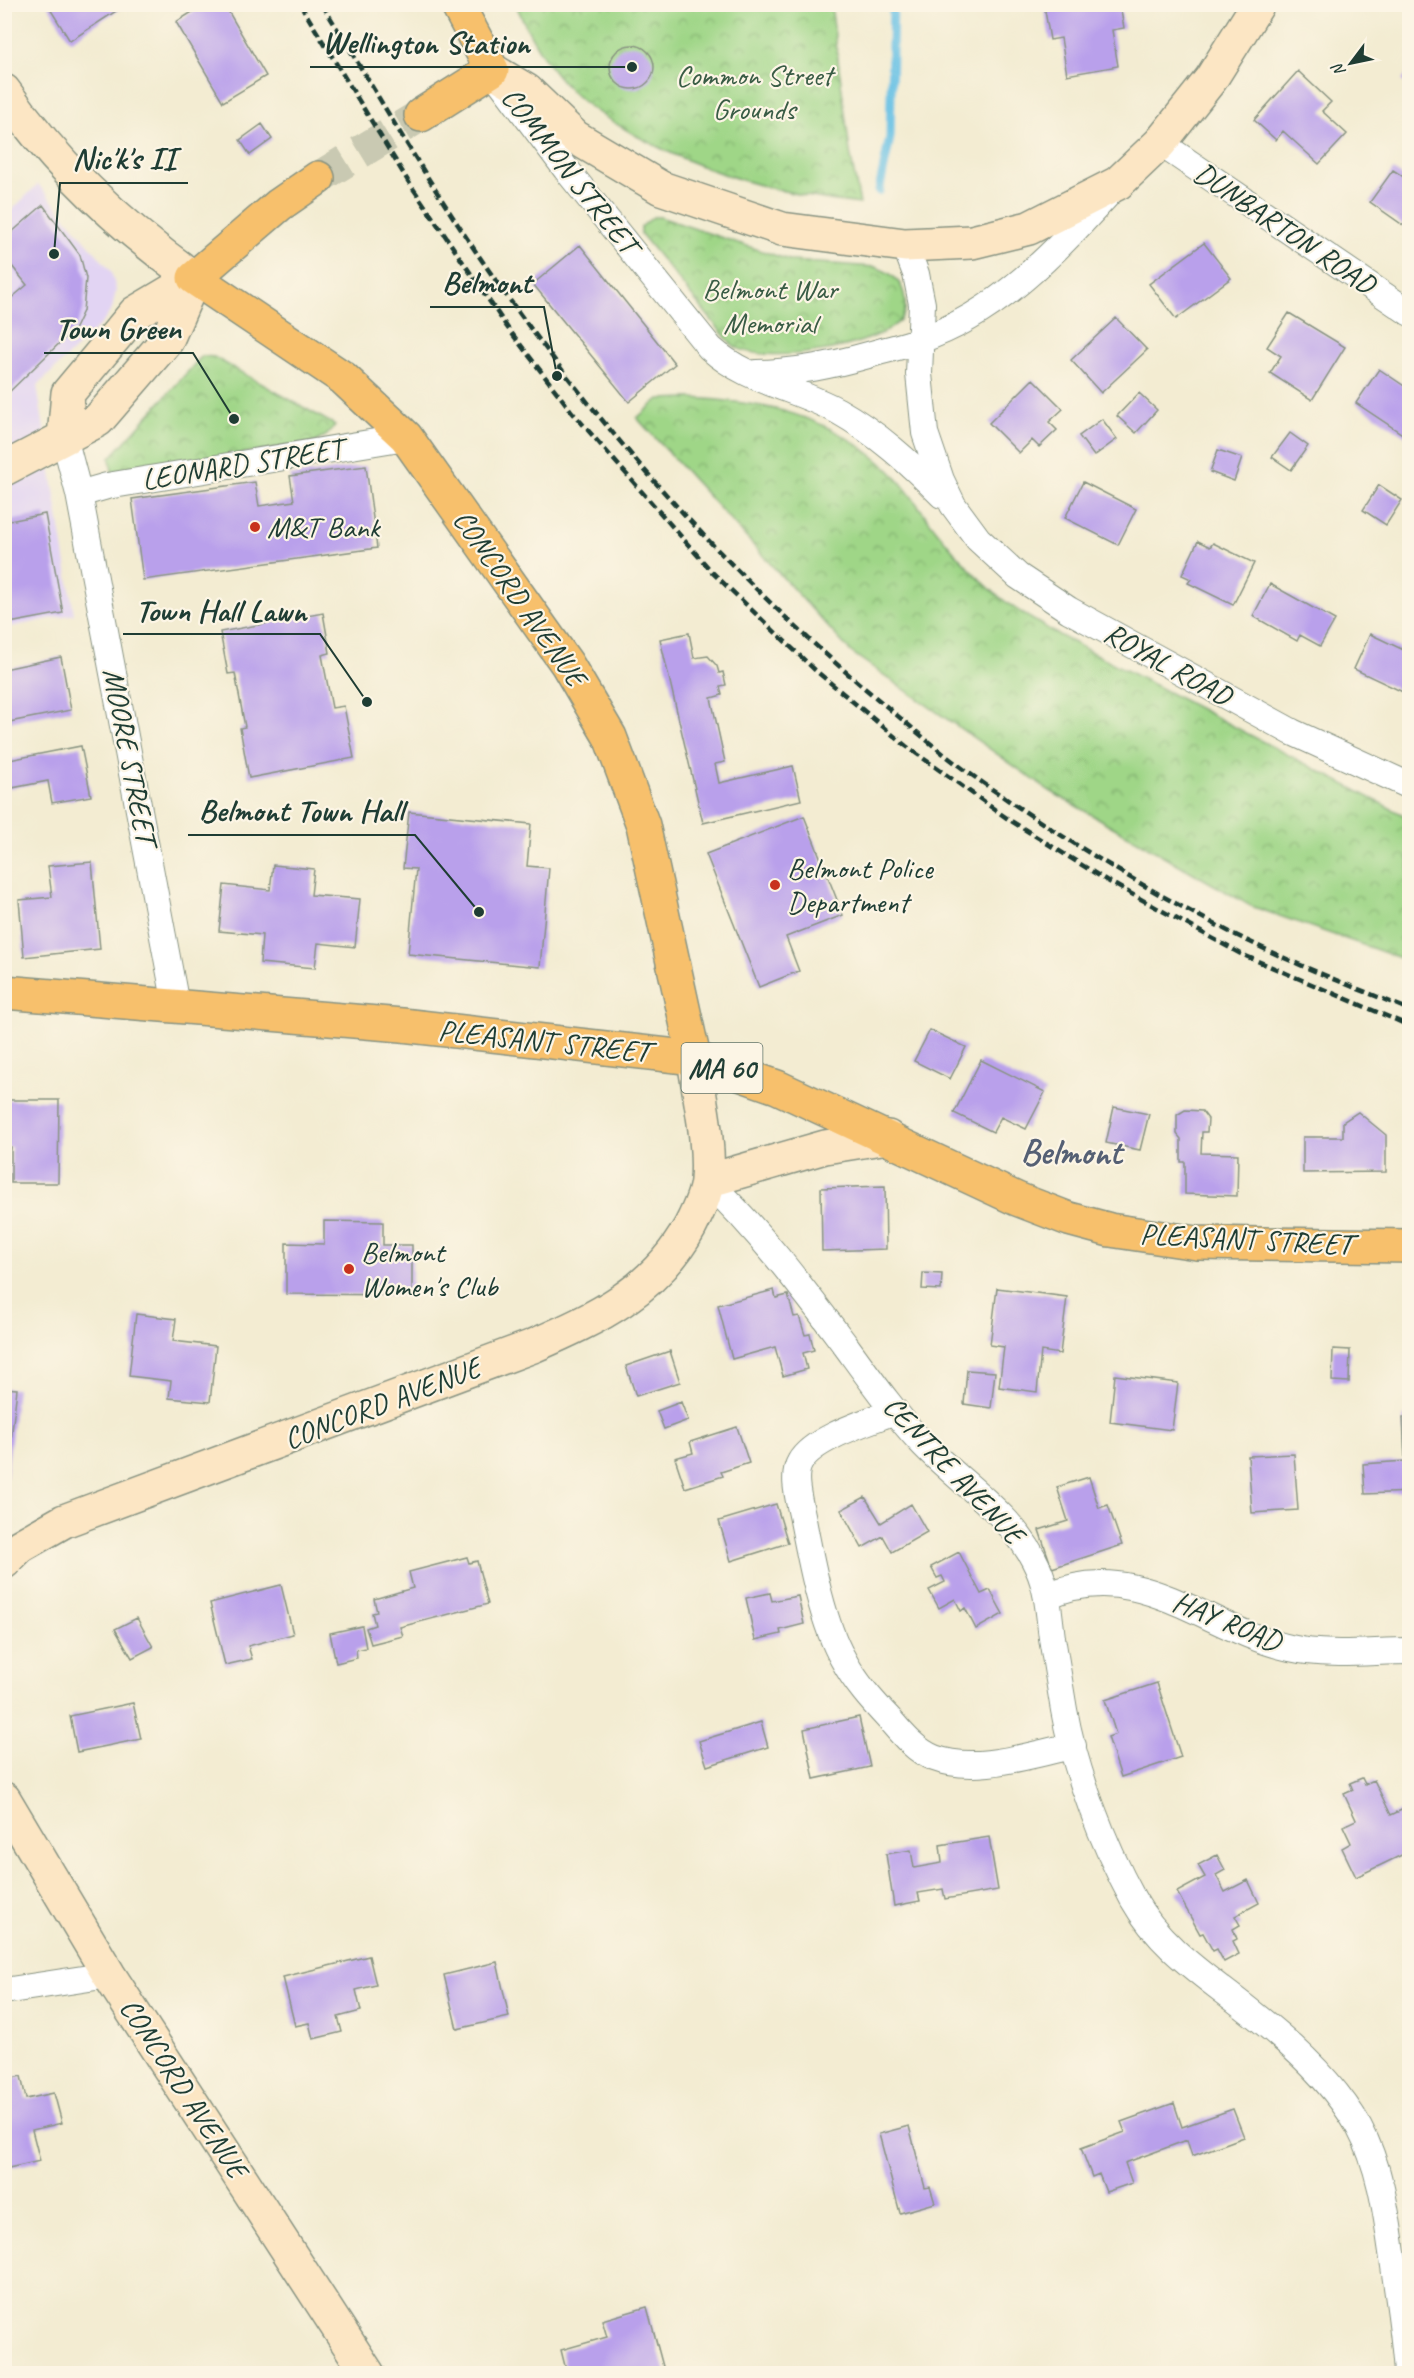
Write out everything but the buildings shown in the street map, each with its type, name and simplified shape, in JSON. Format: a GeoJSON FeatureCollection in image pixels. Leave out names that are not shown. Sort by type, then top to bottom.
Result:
{"type":"FeatureCollection","features":[{"type":"Feature","properties":{"kind":"main road"},"geometry":{"type":"LineString","coordinates":[[457,4],[492,70]]}},
{"type":"Feature","properties":{"kind":"main road"},"geometry":{"type":"LineString","coordinates":[[479,4],[492,70]]}},
{"type":"Feature","properties":{"kind":"main road","name":"COMMON STREET"},"geometry":{"type":"LineString","coordinates":[[492,70],[527,91],[575,137],[661,188],[782,229],[905,245],[953,244],[1001,237],[1055,217],[1118,183],[1160,143],[1211,79],[1258,4]]}},
{"type":"Feature","properties":{"kind":"main road"},"geometry":{"type":"LineString","coordinates":[[421,115],[492,70]]}},
{"type":"Feature","properties":{"kind":"main road"},"geometry":{"type":"LineString","coordinates":[[4,91],[27,124],[62,163],[157,251],[194,278]]}},
{"type":"Feature","properties":{"kind":"main road"},"geometry":{"type":"LineString","coordinates":[[4,469],[64,437],[68,393],[135,313],[194,278],[279,205],[318,178]]}},
{"type":"Feature","properties":{"kind":"main road","name":"CONCORD AVENUE"},"geometry":{"type":"LineString","coordinates":[[4,1562],[20,1546],[64,1521],[500,1358],[597,1317],[643,1287],[671,1258],[693,1221],[707,1181],[703,1122],[693,1058],[643,825],[610,737],[567,663],[406,436],[343,378],[194,278]]}},
{"type":"Feature","properties":{"kind":"main road","name":"PLEASANT STREET"},"geometry":{"type":"LineString","coordinates":[[4,992],[402,1025],[693,1058],[777,1087],[1017,1199],[1069,1219],[1110,1230],[1197,1242],[1410,1246]]}},
{"type":"Feature","properties":{"kind":"main road"},"geometry":{"type":"LineString","coordinates":[[707,1181],[825,1147],[888,1137]]}},
{"type":"Feature","properties":{"kind":"main road","name":"CONCORD AVENUE"},"geometry":{"type":"LineString","coordinates":[[4,1799],[109,1975],[194,2102],[368,2373]]}},
{"type":"Feature","properties":{"kind":"street","name":"COMMON STREET"},"geometry":{"type":"LineString","coordinates":[[492,70],[566,169],[702,339],[722,358],[746,373],[781,373],[827,367],[922,340],[957,323],[1015,285],[1064,242],[1118,183]]}},
{"type":"Feature","properties":{"kind":"street","name":"DUNBARTON ROAD"},"geometry":{"type":"LineString","coordinates":[[1160,143],[1410,313]]}},
{"type":"Feature","properties":{"kind":"street","name":"ROYAL ROAD"},"geometry":{"type":"LineString","coordinates":[[905,245],[919,288],[922,340],[919,374],[923,422],[941,480],[953,505]]}},
{"type":"Feature","properties":{"kind":"street","name":"ROYAL ROAD"},"geometry":{"type":"LineString","coordinates":[[746,373],[837,410],[886,442],[953,505],[978,539],[997,558],[1018,576],[1069,610],[1292,732],[1410,786]]}},
{"type":"Feature","properties":{"kind":"street","name":"LEONARD STREET"},"geometry":{"type":"LineString","coordinates":[[79,494],[107,486],[406,436]]}},
{"type":"Feature","properties":{"kind":"street","name":"MOORE STREET"},"geometry":{"type":"LineString","coordinates":[[64,437],[79,494],[176,1005]]}},
{"type":"Feature","properties":{"kind":"street","name":"CENTRE AVENUE"},"geometry":{"type":"LineString","coordinates":[[707,1181],[743,1218],[823,1315],[922,1443],[1013,1529],[1039,1569],[1047,1596],[1065,1715],[1073,1746],[1104,1836],[1131,1896],[1156,1932],[1187,1964],[1283,2038],[1318,2073],[1357,2125],[1381,2188],[1405,2345],[1407,2373]]}},
{"type":"Feature","properties":{"kind":"street"},"geometry":{"type":"LineString","coordinates":[[895,1411],[828,1438],[804,1456],[798,1466],[798,1491],[815,1576],[843,1660],[869,1697],[894,1726],[913,1745],[932,1757],[952,1764],[976,1763],[1073,1746]]}},
{"type":"Feature","properties":{"kind":"street","name":"HAY ROAD"},"geometry":{"type":"LineString","coordinates":[[1047,1596],[1068,1587],[1135,1588],[1154,1592],[1233,1628],[1289,1648],[1317,1652],[1410,1651]]}},
{"type":"Feature","properties":{"kind":"street"},"geometry":{"type":"LineString","coordinates":[[4,1991],[109,1975]]}},
{"type":"Feature","properties":{"kind":"shaded area"},"geometry":{"type":"Polygon","coordinates":[[[38,184],[111,271],[116,290],[112,309],[103,322],[37,386],[74,614],[5,628],[5,217],[38,184]]]}},
{"type":"Feature","properties":{"kind":"green space","name":"Common Street Grounds"},"geometry":{"type":"Polygon","coordinates":[[[529,4],[831,5],[850,152],[860,204],[801,195],[716,172],[662,149],[614,123],[581,100],[552,69],[529,33],[517,7],[529,4]]]}},
{"type":"Feature","properties":{"kind":"green space","name":"Belmont War Memorial"},"geometry":{"type":"Polygon","coordinates":[[[653,217],[660,217],[792,261],[875,267],[893,276],[900,284],[905,300],[904,314],[890,328],[872,338],[848,345],[794,354],[747,351],[732,345],[641,234],[641,227],[653,217]]]}},
{"type":"Feature","properties":{"kind":"green space"},"geometry":{"type":"Polygon","coordinates":[[[202,356],[214,357],[335,425],[327,435],[314,443],[112,472],[110,458],[202,356]]]}},
{"type":"Feature","properties":{"kind":"green space"},"geometry":{"type":"Polygon","coordinates":[[[689,398],[744,403],[769,408],[794,414],[841,434],[864,449],[893,474],[962,561],[990,589],[1015,609],[1053,632],[1409,818],[1409,961],[1251,906],[1050,791],[851,652],[637,418],[659,399],[689,398]]]}},
{"type":"Feature","properties":{"kind":"waterway"},"geometry":{"type":"LineString","coordinates":[[879,191],[890,137],[893,4]]}},
{"type":"Feature","properties":{"kind":"tunnel"},"geometry":{"type":"LineString","coordinates":[[318,178],[421,115]]}},
{"type":"Feature","properties":{"kind":"railway"},"geometry":{"type":"LineString","coordinates":[[300,4],[408,181],[507,327],[572,412],[713,573],[815,670],[906,746],[1008,819],[1106,880],[1241,954],[1410,1026]]}},
{"type":"Feature","properties":{"kind":"railway"},"geometry":{"type":"LineString","coordinates":[[322,4],[469,242],[534,334],[625,447],[672,501],[721,554],[825,654],[957,765],[1102,861],[1171,901],[1262,948],[1410,1010]]}},
{"type":"Feature","properties":{"kind":"place","name":"Wellington Station"},"geometry":{"type":"Point","coordinates":[632,67]}},
{"type":"Feature","properties":{"kind":"place","name":"Nic'k's II"},"geometry":{"type":"Point","coordinates":[54,254]}},
{"type":"Feature","properties":{"kind":"place","name":"Belmont"},"geometry":{"type":"Point","coordinates":[557,376]}},
{"type":"Feature","properties":{"kind":"place","name":"Town Green"},"geometry":{"type":"Point","coordinates":[234,419]}},
{"type":"Feature","properties":{"kind":"place","name":"M&T Bank"},"geometry":{"type":"Point","coordinates":[255,527]}},
{"type":"Feature","properties":{"kind":"place","name":"Town Hall Lawn"},"geometry":{"type":"Point","coordinates":[367,702]}},
{"type":"Feature","properties":{"kind":"place","name":"Belmont Police Department"},"geometry":{"type":"Point","coordinates":[775,885]}},
{"type":"Feature","properties":{"kind":"place","name":"Belmont Town Hall"},"geometry":{"type":"Point","coordinates":[479,912]}},
{"type":"Feature","properties":{"kind":"place","name":"Belmont Women's Club"},"geometry":{"type":"Point","coordinates":[349,1269]}},
{"type":"Feature","properties":{"kind":"district","name":"Belmont"},"geometry":{"type":"Point","coordinates":[1071,1152]}}]}
